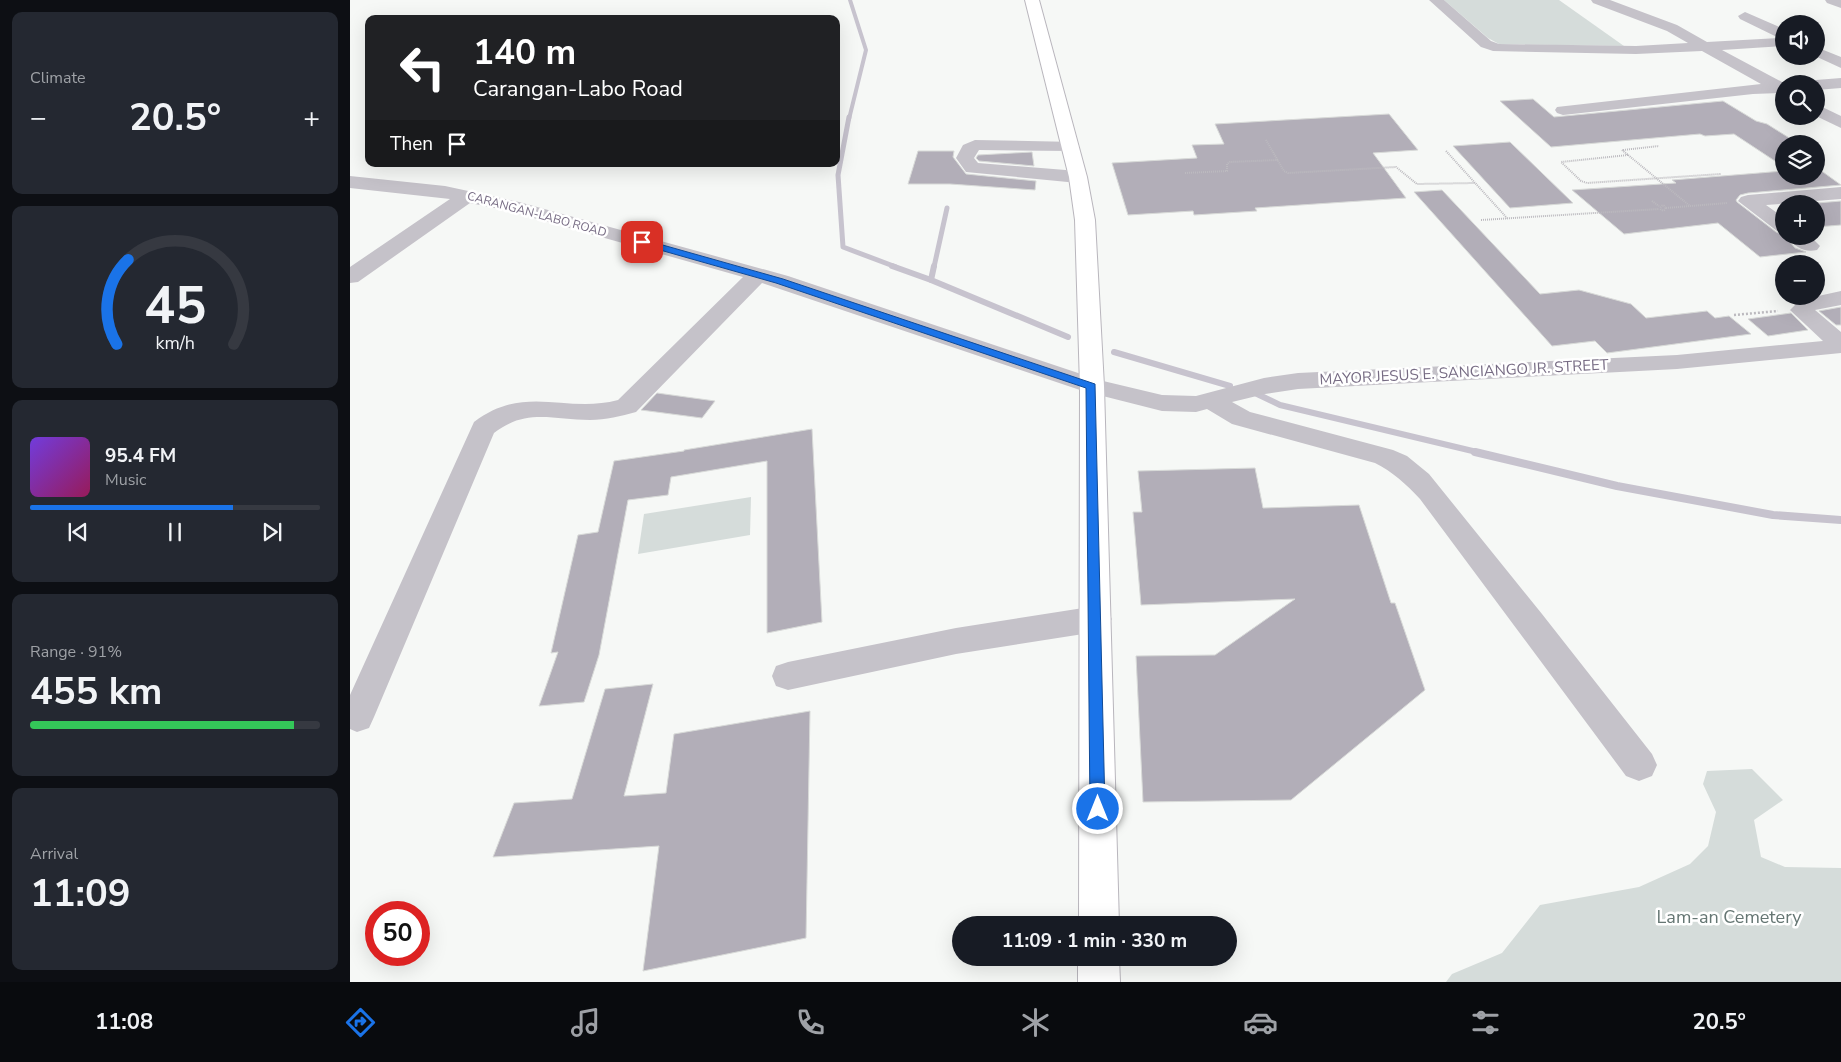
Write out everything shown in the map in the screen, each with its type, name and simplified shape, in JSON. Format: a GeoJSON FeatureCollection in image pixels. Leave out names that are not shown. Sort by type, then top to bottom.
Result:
{"type":"FeatureCollection","features":[{"type":"Feature","properties":{"kind":"main road"},"geometry":{"type":"LineString","coordinates":[[1032,0],[1078,177],[1085,220],[1092,386],[1099,916]]}},
{"type":"Feature","properties":{"kind":"main road"},"geometry":{"type":"LineString","coordinates":[[1099,966],[1099,982]]}},
{"type":"Feature","properties":{"kind":"street"},"geometry":{"type":"LineString","coordinates":[[1436,0],[1486,44],[1498,48],[1636,50],[1775,43]]}},
{"type":"Feature","properties":{"kind":"street"},"geometry":{"type":"LineString","coordinates":[[1598,0],[1656,21],[1775,84]]}},
{"type":"Feature","properties":{"kind":"street"},"geometry":{"type":"LineString","coordinates":[[1832,0],[1841,4]]}},
{"type":"Feature","properties":{"kind":"street"},"geometry":{"type":"LineString","coordinates":[[1744,16],[1775,31]]}},
{"type":"Feature","properties":{"kind":"street"},"geometry":{"type":"LineString","coordinates":[[1825,48],[1841,62]]}},
{"type":"Feature","properties":{"kind":"street"},"geometry":{"type":"LineString","coordinates":[[1825,84],[1841,83]]}},
{"type":"Feature","properties":{"kind":"street"},"geometry":{"type":"LineString","coordinates":[[1563,110],[1775,89]]}},
{"type":"Feature","properties":{"kind":"street"},"geometry":{"type":"LineString","coordinates":[[1825,114],[1841,123]]}},
{"type":"Feature","properties":{"kind":"street"},"geometry":{"type":"LineString","coordinates":[[1070,146],[975,145],[969,149],[965,158],[972,168],[1078,177]]}},
{"type":"Feature","properties":{"kind":"street","name":"CARANGAN-LABO ROAD"},"geometry":{"type":"LineString","coordinates":[[350,182],[408,186],[512,206],[758,275],[895,318],[1092,386]]}},
{"type":"Feature","properties":{"kind":"street"},"geometry":{"type":"LineString","coordinates":[[1748,201],[1841,193]]}},
{"type":"Feature","properties":{"kind":"street"},"geometry":{"type":"LineString","coordinates":[[350,277],[467,196]]}},
{"type":"Feature","properties":{"kind":"street"},"geometry":{"type":"LineString","coordinates":[[1748,201],[1775,220]]}},
{"type":"Feature","properties":{"kind":"street"},"geometry":{"type":"LineString","coordinates":[[357,717],[483,428],[491,420],[514,410],[609,410],[627,406],[758,275]]}},
{"type":"Feature","properties":{"kind":"street"},"geometry":{"type":"LineString","coordinates":[[1841,298],[1801,308],[1803,314],[1841,345]]}},
{"type":"Feature","properties":{"kind":"street","name":"MAYOR JESUS E. SANCIANGO JR. STREET"},"geometry":{"type":"LineString","coordinates":[[1092,386],[1162,403],[1179,404],[1211,400],[1264,386],[1289,382],[1677,362],[1841,345]]}},
{"type":"Feature","properties":{"kind":"street"},"geometry":{"type":"LineString","coordinates":[[1211,400],[1241,418],[1384,456],[1405,466],[1429,492],[1492,571],[1639,765]]}},
{"type":"Feature","properties":{"kind":"street"},"geometry":{"type":"LineString","coordinates":[[788,676],[956,641],[1096,619]]}},
{"type":"Feature","properties":{"kind":"path"},"geometry":{"type":"LineString","coordinates":[[1266,140],[1284,171],[1288,173],[1394,167],[1400,168],[1413,183],[1417,184],[1475,183]]}},
{"type":"Feature","properties":{"kind":"path"},"geometry":{"type":"LineString","coordinates":[[1659,146],[1622,150],[1690,206]]}},
{"type":"Feature","properties":{"kind":"path"},"geometry":{"type":"LineString","coordinates":[[1446,151],[1507,218]]}},
{"type":"Feature","properties":{"kind":"path"},"geometry":{"type":"LineString","coordinates":[[1628,155],[1561,162],[1581,181],[1587,183],[1721,174]]}},
{"type":"Feature","properties":{"kind":"path"},"geometry":{"type":"LineString","coordinates":[[1185,173],[1227,171],[1227,164],[1230,162],[1278,160]]}},
{"type":"Feature","properties":{"kind":"path"},"geometry":{"type":"LineString","coordinates":[[1652,201],[1660,208]]}},
{"type":"Feature","properties":{"kind":"path"},"geometry":{"type":"LineString","coordinates":[[1482,220],[1665,209],[1748,201]]}},
{"type":"Feature","properties":{"kind":"path"},"geometry":{"type":"LineString","coordinates":[[1665,209],[1668,213]]}},
{"type":"Feature","properties":{"kind":"path"},"geometry":{"type":"LineString","coordinates":[[1734,316],[1801,308]]}},
{"type":"Feature","properties":{"kind":"green space"},"geometry":{"type":"Polygon","coordinates":[[[1444,0],[1559,0],[1624,46],[1499,44],[1488,38],[1444,0]]]}},
{"type":"Feature","properties":{"kind":"green space"},"geometry":{"type":"Polygon","coordinates":[[[751,497],[750,535],[638,554],[644,514],[751,497]]]}},
{"type":"Feature","properties":{"kind":"green space","name":"Lam-an Cemetery"},"geometry":{"type":"Polygon","coordinates":[[[1752,769],[1783,800],[1754,820],[1761,857],[1785,867],[1841,868],[1841,982],[1446,982],[1452,974],[1502,953],[1540,905],[1639,887],[1690,864],[1708,846],[1716,812],[1703,784],[1707,771],[1752,769]]]}},
{"type":"Feature","properties":{"kind":"building"},"geometry":{"type":"Polygon","coordinates":[[[1533,99],[1554,117],[1723,101],[1756,121],[1767,124],[1785,135],[1775,135],[1775,161],[1734,134],[1705,136],[1700,134],[1551,147],[1500,101],[1533,99]]]}},
{"type":"Feature","properties":{"kind":"building"},"geometry":{"type":"Polygon","coordinates":[[[1389,114],[1418,150],[1373,153],[1406,198],[1255,208],[1257,211],[1194,215],[1193,211],[1128,215],[1112,163],[1197,158],[1192,145],[1224,144],[1215,124],[1389,114]]]}},
{"type":"Feature","properties":{"kind":"building"},"geometry":{"type":"Polygon","coordinates":[[[1510,142],[1573,203],[1510,208],[1453,146],[1510,142]]]}},
{"type":"Feature","properties":{"kind":"building"},"geometry":{"type":"Polygon","coordinates":[[[918,151],[954,151],[953,157],[966,174],[1036,181],[1035,190],[950,184],[908,184],[918,151]]]}},
{"type":"Feature","properties":{"kind":"building"},"geometry":{"type":"Polygon","coordinates":[[[1032,152],[1034,166],[979,161],[976,158],[978,155],[1032,152]]]}},
{"type":"Feature","properties":{"kind":"building"},"geometry":{"type":"Polygon","coordinates":[[[1775,172],[1775,185],[1825,185],[1825,173],[1841,185],[1740,195],[1736,200],[1737,202],[1775,231],[1775,245],[1792,245],[1806,252],[1760,257],[1718,223],[1624,234],[1572,190],[1676,183],[1672,180],[1775,172]]]}},
{"type":"Feature","properties":{"kind":"building"},"geometry":{"type":"Polygon","coordinates":[[[1442,190],[1540,294],[1579,290],[1631,304],[1646,318],[1707,311],[1715,318],[1729,316],[1751,334],[1607,353],[1595,341],[1552,346],[1414,192],[1442,190]]]}},
{"type":"Feature","properties":{"kind":"building"},"geometry":{"type":"Polygon","coordinates":[[[1841,201],[1841,225],[1825,226],[1825,202],[1841,201]]]}},
{"type":"Feature","properties":{"kind":"building"},"geometry":{"type":"Polygon","coordinates":[[[1841,307],[1841,325],[1836,325],[1819,311],[1841,307]]]}},
{"type":"Feature","properties":{"kind":"building"},"geometry":{"type":"Polygon","coordinates":[[[1791,313],[1808,330],[1768,336],[1748,319],[1791,313]]]}},
{"type":"Feature","properties":{"kind":"building"},"geometry":{"type":"Polygon","coordinates":[[[657,393],[715,401],[702,418],[641,410],[657,393]]]}},
{"type":"Feature","properties":{"kind":"building"},"geometry":{"type":"Polygon","coordinates":[[[812,429],[822,622],[767,633],[767,461],[671,477],[668,495],[628,500],[599,655],[584,702],[539,706],[558,652],[551,653],[578,535],[598,532],[614,461],[812,429]]]}},
{"type":"Feature","properties":{"kind":"building"},"geometry":{"type":"Polygon","coordinates":[[[1255,468],[1263,508],[1359,505],[1391,603],[1395,603],[1425,690],[1291,800],[1143,802],[1136,656],[1215,655],[1295,599],[1141,605],[1133,512],[1142,512],[1138,471],[1255,468]]]}},
{"type":"Feature","properties":{"kind":"building"},"geometry":{"type":"Polygon","coordinates":[[[653,684],[624,796],[666,793],[674,734],[810,711],[806,938],[643,971],[659,846],[493,857],[514,803],[572,799],[605,689],[653,684]]]}},
{"type":"Feature","properties":{"kind":"waterway"},"geometry":{"type":"LineString","coordinates":[[849,119],[866,50],[850,0]]}},
{"type":"Feature","properties":{"kind":"waterway"},"geometry":{"type":"LineString","coordinates":[[840,164],[849,117]]}},
{"type":"Feature","properties":{"kind":"waterway"},"geometry":{"type":"LineString","coordinates":[[840,167],[838,175],[843,247],[896,267]]}},
{"type":"Feature","properties":{"kind":"waterway"},"geometry":{"type":"LineString","coordinates":[[934,267],[947,208]]}},
{"type":"Feature","properties":{"kind":"waterway"},"geometry":{"type":"LineString","coordinates":[[892,266],[931,280]]}},
{"type":"Feature","properties":{"kind":"waterway"},"geometry":{"type":"LineString","coordinates":[[931,280],[934,266]]}},
{"type":"Feature","properties":{"kind":"waterway"},"geometry":{"type":"LineString","coordinates":[[931,280],[1068,337]]}},
{"type":"Feature","properties":{"kind":"waterway"},"geometry":{"type":"LineString","coordinates":[[1114,352],[1230,386]]}},
{"type":"Feature","properties":{"kind":"waterway"},"geometry":{"type":"LineString","coordinates":[[1255,393],[1280,405],[1481,453]]}},
{"type":"Feature","properties":{"kind":"waterway"},"geometry":{"type":"LineString","coordinates":[[1475,452],[1617,486],[1773,515],[1841,520]]}},
{"type":"Feature","properties":{"kind":"route"},"geometry":{"type":"LineString","coordinates":[[642,242],[780,281],[895,318],[1092,386],[1098,809]]}}]}
